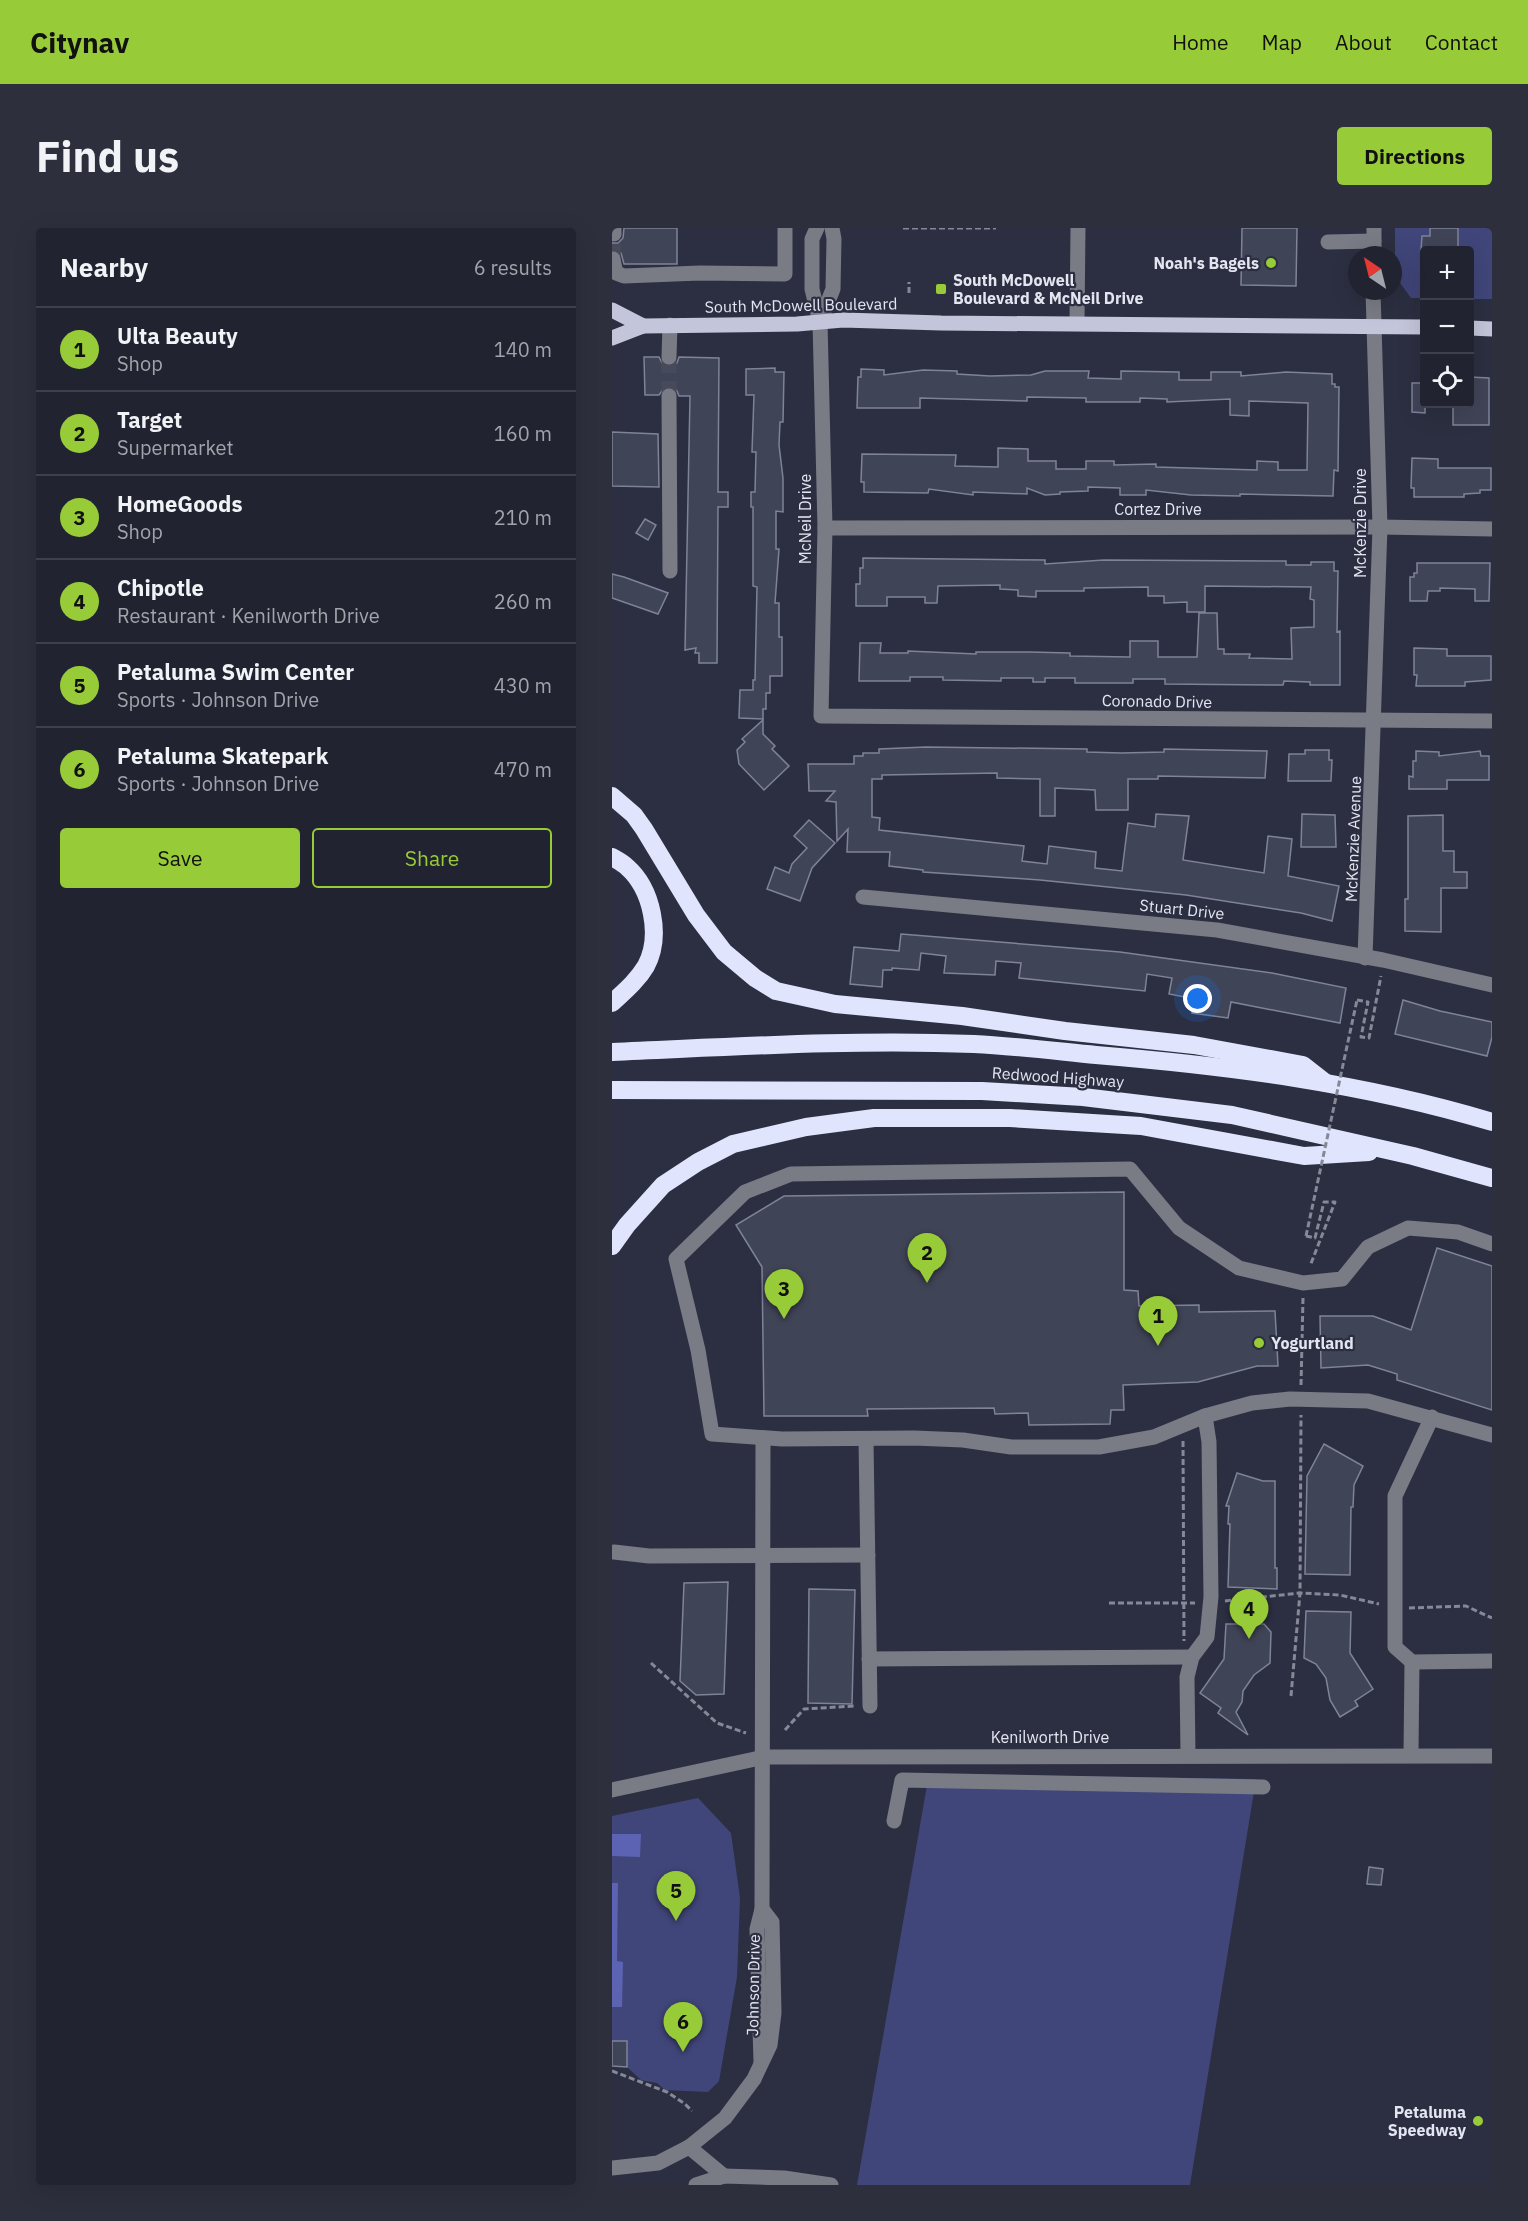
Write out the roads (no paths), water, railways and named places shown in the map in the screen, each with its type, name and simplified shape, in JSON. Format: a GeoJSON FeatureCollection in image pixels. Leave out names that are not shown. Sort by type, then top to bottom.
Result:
{"type":"FeatureCollection","features":[{"type":"Feature","properties":{"kind":"highway"},"geometry":{"type":"LineString","coordinates":[[612,796],[634,815],[696,915],[724,952],[748,973],[777,991],[835,1004],[962,1016],[1065,1031],[1205,1046],[1303,1065],[1326,1083]]}},
{"type":"Feature","properties":{"kind":"highway"},"geometry":{"type":"LineString","coordinates":[[612,857],[628,868],[644,890],[651,910],[653,942],[647,963],[634,984],[612,1003]]}},
{"type":"Feature","properties":{"kind":"highway","name":"Redwood Highway"},"geometry":{"type":"LineString","coordinates":[[612,1052],[829,1044],[974,1044],[1162,1060],[1326,1083],[1386,1094],[1492,1122]]}},
{"type":"Feature","properties":{"kind":"highway","name":"Redwood Highway"},"geometry":{"type":"LineString","coordinates":[[612,1090],[982,1091],[1083,1096],[1232,1114],[1492,1178]]}},
{"type":"Feature","properties":{"kind":"highway"},"geometry":{"type":"LineString","coordinates":[[612,1246],[627,1225],[663,1185],[698,1162],[733,1144],[806,1127],[873,1118],[1010,1118],[1141,1126],[1304,1156],[1389,1151]]}},
{"type":"Feature","properties":{"kind":"main road"},"geometry":{"type":"LineString","coordinates":[[612,310],[643,326]]}},
{"type":"Feature","properties":{"kind":"main road","name":"South McDowell Boulevard"},"geometry":{"type":"LineString","coordinates":[[612,338],[643,326],[843,320],[940,323],[1420,327]]}},
{"type":"Feature","properties":{"kind":"main road"},"geometry":{"type":"LineString","coordinates":[[1474,328],[1492,329]]}},
{"type":"Feature","properties":{"kind":"street"},"geometry":{"type":"LineString","coordinates":[[613,259],[616,273],[624,276],[700,273],[785,274],[785,228]]}},
{"type":"Feature","properties":{"kind":"street"},"geometry":{"type":"LineString","coordinates":[[817,228],[812,239],[812,289],[820,322]]}},
{"type":"Feature","properties":{"kind":"street"},"geometry":{"type":"LineString","coordinates":[[820,322],[833,289],[834,239],[832,228]]}},
{"type":"Feature","properties":{"kind":"street"},"geometry":{"type":"LineString","coordinates":[[1077,323],[1078,228]]}},
{"type":"Feature","properties":{"kind":"street"},"geometry":{"type":"LineString","coordinates":[[1328,242],[1374,241]]}},
{"type":"Feature","properties":{"kind":"street","name":"McKenzie Drive"},"geometry":{"type":"LineString","coordinates":[[1373,300],[1380,527],[1374,721]]}},
{"type":"Feature","properties":{"kind":"street","name":"McNeil Drive"},"geometry":{"type":"LineString","coordinates":[[820,322],[825,528],[821,716]]}},
{"type":"Feature","properties":{"kind":"street"},"geometry":{"type":"LineString","coordinates":[[669,357],[670,325]]}},
{"type":"Feature","properties":{"kind":"street"},"geometry":{"type":"LineString","coordinates":[[669,396],[670,571]]}},
{"type":"Feature","properties":{"kind":"street","name":"Cortez Drive"},"geometry":{"type":"LineString","coordinates":[[825,528],[1380,527],[1492,529]]}},
{"type":"Feature","properties":{"kind":"street","name":"Coronado Drive"},"geometry":{"type":"LineString","coordinates":[[821,716],[1492,721]]}},
{"type":"Feature","properties":{"kind":"street","name":"McKenzie Avenue"},"geometry":{"type":"LineString","coordinates":[[1365,958],[1374,721]]}},
{"type":"Feature","properties":{"kind":"street","name":"Stuart Drive"},"geometry":{"type":"LineString","coordinates":[[863,897],[1217,930],[1492,985]]}},
{"type":"Feature","properties":{"kind":"street"},"geometry":{"type":"LineString","coordinates":[[1492,1244],[1458,1232],[1408,1228],[1368,1247],[1342,1279],[1304,1283],[1239,1268],[1179,1228],[1130,1169],[791,1174],[746,1192],[676,1259],[698,1350],[712,1434],[763,1438],[963,1440],[1011,1447],[1100,1447],[1154,1437],[1205,1416],[1252,1403],[1301,1400],[1368,1401],[1492,1435]]}},
{"type":"Feature","properties":{"kind":"street"},"geometry":{"type":"LineString","coordinates":[[869,1659],[1185,1657],[1207,1637],[1211,1603],[1209,1442],[1205,1416]]}},
{"type":"Feature","properties":{"kind":"street"},"geometry":{"type":"LineString","coordinates":[[1432,1417],[1395,1496],[1395,1647],[1412,1662],[1492,1661]]}},
{"type":"Feature","properties":{"kind":"street","name":"Johnson Drive"},"geometry":{"type":"LineString","coordinates":[[612,2168],[658,2163],[689,2147],[725,2118],[754,2079],[761,2062],[757,1929],[762,1909],[764,1757],[763,1438]]}},
{"type":"Feature","properties":{"kind":"street"},"geometry":{"type":"LineString","coordinates":[[866,1439],[870,1706]]}},
{"type":"Feature","properties":{"kind":"street"},"geometry":{"type":"LineString","coordinates":[[614,1552],[649,1556],[868,1555]]}},
{"type":"Feature","properties":{"kind":"street"},"geometry":{"type":"LineString","coordinates":[[1185,1657],[1188,1755]]}},
{"type":"Feature","properties":{"kind":"street"},"geometry":{"type":"LineString","coordinates":[[1411,1754],[1412,1662]]}},
{"type":"Feature","properties":{"kind":"street","name":"Kenilworth Drive"},"geometry":{"type":"LineString","coordinates":[[612,1790],[764,1757],[1411,1754],[1492,1756]]}},
{"type":"Feature","properties":{"kind":"street"},"geometry":{"type":"LineString","coordinates":[[894,1821],[902,1780],[1263,1787]]}},
{"type":"Feature","properties":{"kind":"street"},"geometry":{"type":"LineString","coordinates":[[689,2147],[724,2176]]}},
{"type":"Feature","properties":{"kind":"street"},"geometry":{"type":"LineString","coordinates":[[696,2185],[724,2176],[784,2178],[831,2185]]}},
{"type":"Feature","properties":{"kind":"tunnel"},"geometry":{"type":"LineString","coordinates":[[613,259],[614,234]]}},
{"type":"Feature","properties":{"kind":"tunnel"},"geometry":{"type":"LineString","coordinates":[[669,357],[669,396]]}},
{"type":"Feature","properties":{"kind":"place","name":"Noah's Bagels"},"geometry":{"type":"Point","coordinates":[1271,263]}},
{"type":"Feature","properties":{"kind":"place","name":"South McDowell Boulevard & McNeil Drive"},"geometry":{"type":"Point","coordinates":[941,289]}},
{"type":"Feature","properties":{"kind":"place","name":"Target"},"geometry":{"type":"Point","coordinates":[927,1283]}},
{"type":"Feature","properties":{"kind":"place","name":"HomeGoods"},"geometry":{"type":"Point","coordinates":[784,1319]}},
{"type":"Feature","properties":{"kind":"place","name":"Yogurtland"},"geometry":{"type":"Point","coordinates":[1259,1343]}},
{"type":"Feature","properties":{"kind":"place","name":"Ulta Beauty"},"geometry":{"type":"Point","coordinates":[1158,1346]}},
{"type":"Feature","properties":{"kind":"place","name":"Chipotle"},"geometry":{"type":"Point","coordinates":[1249,1639]}},
{"type":"Feature","properties":{"kind":"place","name":"Petaluma Swim Center"},"geometry":{"type":"Point","coordinates":[676,1921]}},
{"type":"Feature","properties":{"kind":"place","name":"Petaluma Skatepark"},"geometry":{"type":"Point","coordinates":[683,2052]}},
{"type":"Feature","properties":{"kind":"place","name":"Petaluma Speedway"},"geometry":{"type":"Point","coordinates":[1478,2121]}}]}
